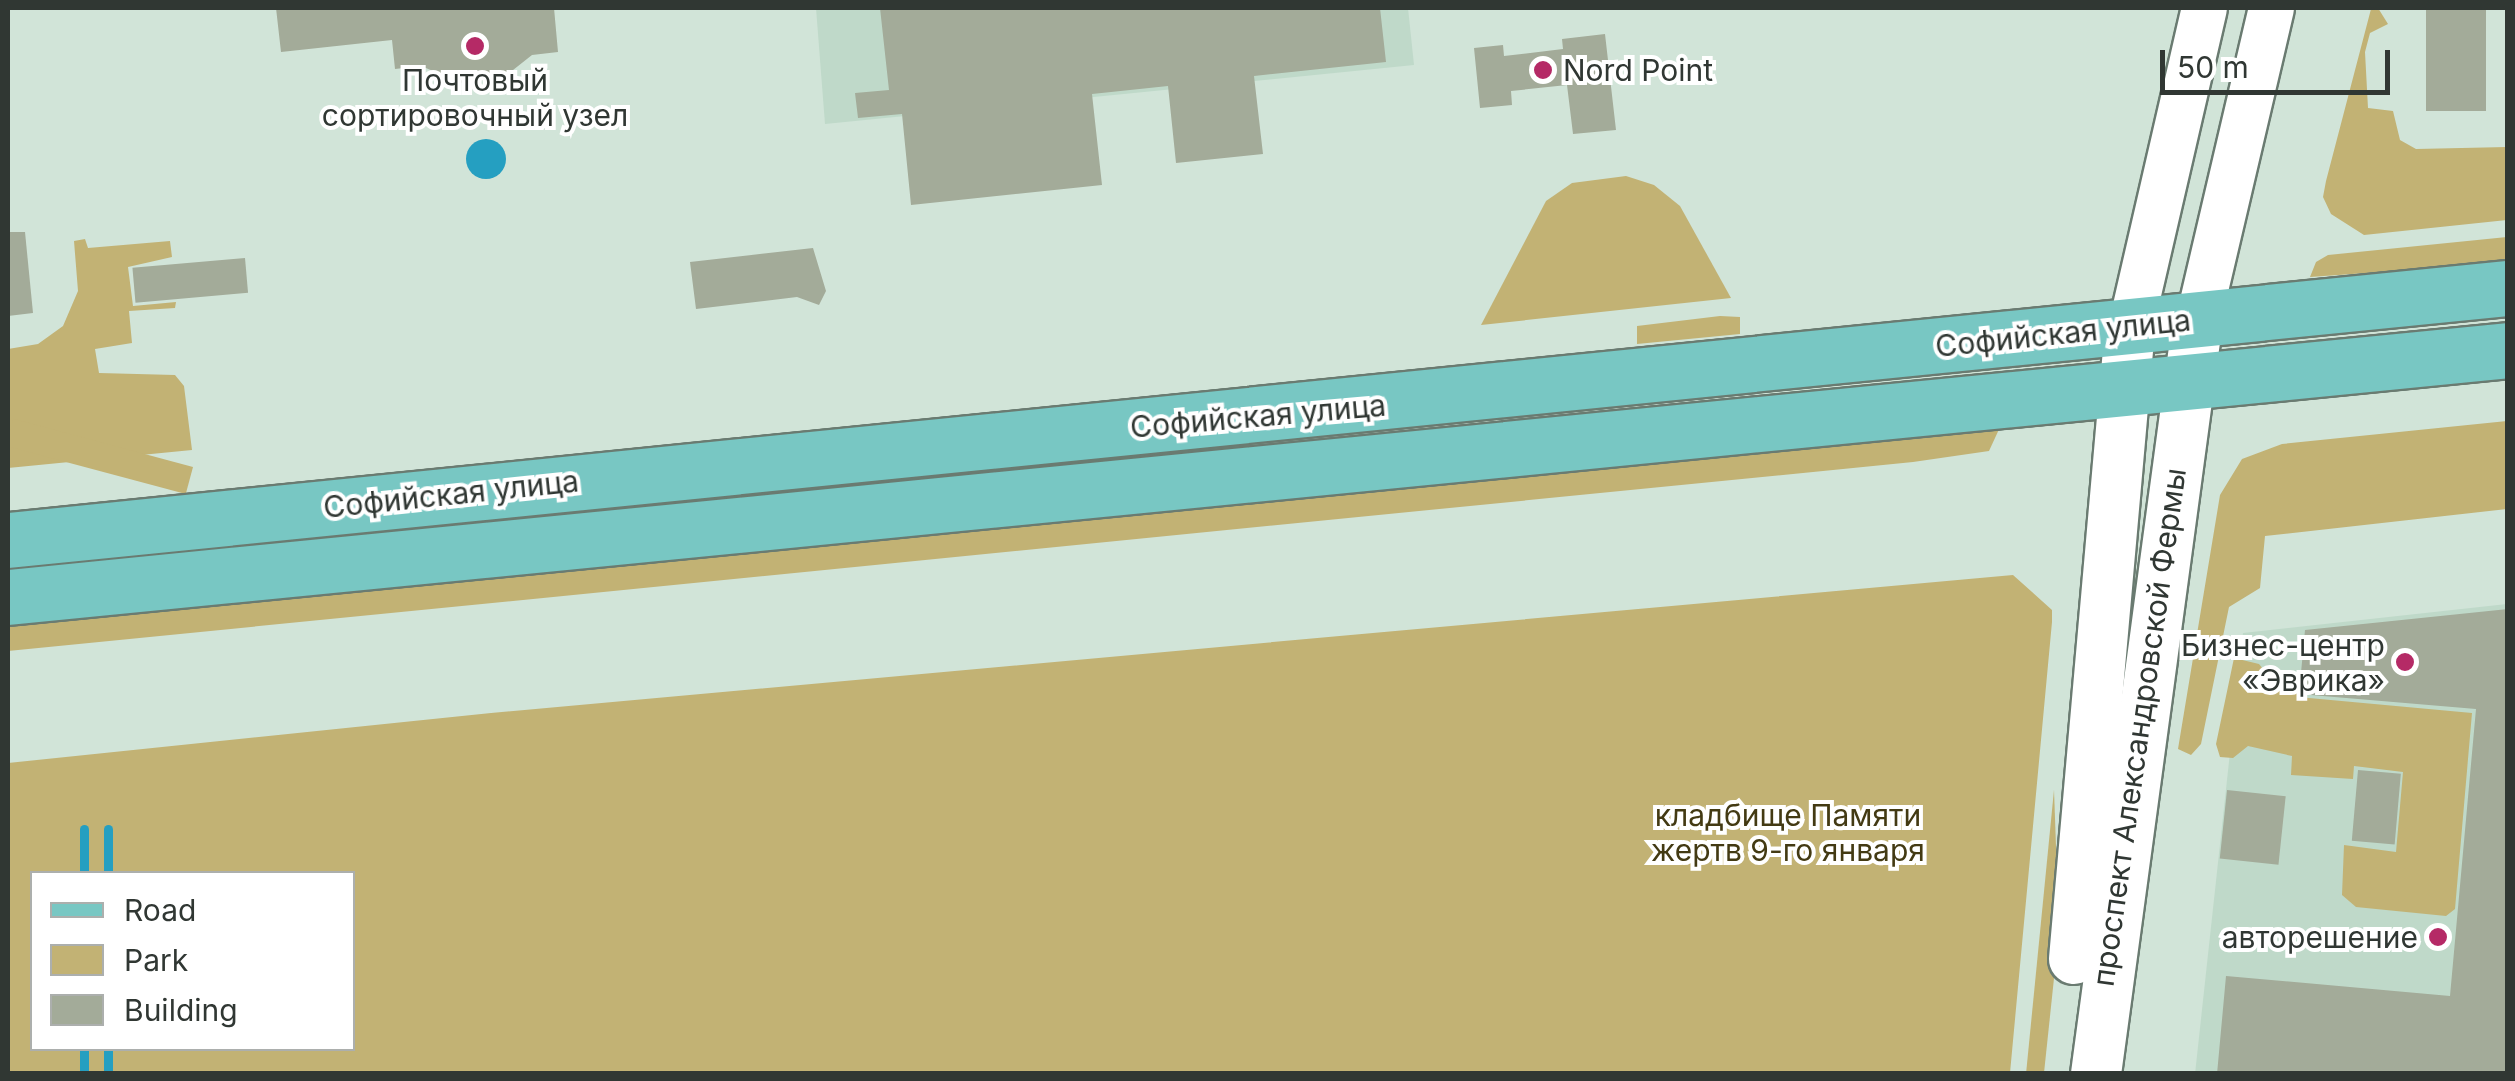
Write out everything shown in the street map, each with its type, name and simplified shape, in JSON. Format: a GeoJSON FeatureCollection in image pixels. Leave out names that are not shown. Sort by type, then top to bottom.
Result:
{"type":"FeatureCollection","features":[{"type":"Feature","properties":{"kind":"main road","name":"Софийская улица"},"geometry":{"type":"LineString","coordinates":[[8,540],[2508,288]]}},
{"type":"Feature","properties":{"kind":"main road","name":"проспект Александровской Фермы"},"geometry":{"type":"LineString","coordinates":[[2096,1074],[2198,319]]}},
{"type":"Feature","properties":{"kind":"main road","name":"проспект Александровской Фермы"},"geometry":{"type":"LineString","coordinates":[[2063,1074],[2130,328]]}},
{"type":"Feature","properties":{"kind":"main road","name":"Софийская улица"},"geometry":{"type":"LineString","coordinates":[[8,597],[2508,350]]}},
{"type":"Feature","properties":{"kind":"street"},"geometry":{"type":"LineString","coordinates":[[2130,328],[2204,8]]}},
{"type":"Feature","properties":{"kind":"street"},"geometry":{"type":"LineString","coordinates":[[2198,319],[2270,8]]}},
{"type":"Feature","properties":{"kind":"shaded area"},"geometry":{"type":"Polygon","coordinates":[[[816,8],[1408,8],[1414,65],[825,124],[816,8]]]}},
{"type":"Feature","properties":{"kind":"shaded area"},"geometry":{"type":"Polygon","coordinates":[[[2507,604],[2507,1073],[2195,1074],[2243,633],[2507,604]]]}},
{"type":"Feature","properties":{"kind":"green space"},"geometry":{"type":"Polygon","coordinates":[[[2378,8],[2388,24],[2370,33],[2365,52],[2368,108],[2393,111],[2400,140],[2416,149],[2507,147],[2507,220],[2364,235],[2331,214],[2323,197],[2326,181],[2371,9],[2378,8]]]}},
{"type":"Feature","properties":{"kind":"green space"},"geometry":{"type":"Polygon","coordinates":[[[1626,176],[1654,185],[1680,206],[1731,298],[1481,325],[1546,201],[1572,183],[1626,176]]]}},
{"type":"Feature","properties":{"kind":"green space"},"geometry":{"type":"Polygon","coordinates":[[[2507,237],[2507,263],[2310,277],[2316,262],[2328,255],[2507,237]]]}},
{"type":"Feature","properties":{"kind":"green space"},"geometry":{"type":"Polygon","coordinates":[[[85,239],[88,248],[170,241],[172,257],[128,267],[133,306],[176,302],[175,308],[129,311],[132,343],[95,349],[99,373],[175,375],[184,386],[192,450],[8,468],[8,349],[38,344],[63,326],[78,291],[74,241],[85,239]]]}},
{"type":"Feature","properties":{"kind":"green space"},"geometry":{"type":"Polygon","coordinates":[[[1740,317],[1740,334],[1637,344],[1637,326],[1740,317]]]}},
{"type":"Feature","properties":{"kind":"green space"},"geometry":{"type":"Polygon","coordinates":[[[13,419],[193,467],[186,494],[8,446],[13,419]]]}},
{"type":"Feature","properties":{"kind":"green space"},"geometry":{"type":"Polygon","coordinates":[[[2507,421],[2507,509],[2265,536],[2260,588],[2229,607],[2201,744],[2191,755],[2178,749],[2220,495],[2242,459],[2282,444],[2507,421]]]}},
{"type":"Feature","properties":{"kind":"green space"},"geometry":{"type":"Polygon","coordinates":[[[2001,425],[1989,451],[1913,462],[8,651],[8,624],[2001,425]]]}},
{"type":"Feature","properties":{"kind":"green space","name":"кладбище Памяти жертв 9-го января"},"geometry":{"type":"Polygon","coordinates":[[[2013,575],[2052,610],[2010,1073],[8,1073],[8,763],[491,713],[2013,575]]]}},
{"type":"Feature","properties":{"kind":"green space"},"geometry":{"type":"Polygon","coordinates":[[[2234,658],[2259,664],[2278,687],[2296,689],[2298,697],[2472,713],[2455,909],[2446,916],[2356,907],[2342,895],[2344,845],[2396,852],[2403,772],[2354,766],[2353,779],[2291,775],[2292,756],[2248,746],[2233,758],[2220,757],[2216,744],[2234,658]]]}},
{"type":"Feature","properties":{"kind":"green space"},"geometry":{"type":"Polygon","coordinates":[[[2054,790],[2059,931],[2044,1073],[2026,1074],[2054,790]]]}},
{"type":"Feature","properties":{"kind":"water"},"geometry":{"type":"Polygon","coordinates":[[[486,139],[500,145],[506,159],[500,173],[486,179],[472,173],[466,159],[472,145],[486,139]]]}},
{"type":"Feature","properties":{"kind":"building","name":"Почтовый сортировочный узел"},"geometry":{"type":"Polygon","coordinates":[[[276,8],[554,8],[558,52],[532,55],[503,78],[462,83],[421,66],[395,69],[392,40],[281,52],[276,8]]]}},
{"type":"Feature","properties":{"kind":"building"},"geometry":{"type":"Polygon","coordinates":[[[880,8],[1380,8],[1386,62],[1254,76],[1263,154],[1176,163],[1168,86],[1092,94],[1102,185],[911,205],[902,114],[858,118],[855,93],[889,90],[880,8]]]}},
{"type":"Feature","properties":{"kind":"building"},"geometry":{"type":"Polygon","coordinates":[[[2426,8],[2486,8],[2486,111],[2426,111],[2426,8]]]}},
{"type":"Feature","properties":{"kind":"building","name":"Nord Point"},"geometry":{"type":"Polygon","coordinates":[[[1605,34],[1616,130],[1573,134],[1567,85],[1511,91],[1512,105],[1480,108],[1474,48],[1503,45],[1504,56],[1563,49],[1562,39],[1605,34]]]}},
{"type":"Feature","properties":{"kind":"building"},"geometry":{"type":"Polygon","coordinates":[[[8,232],[25,232],[33,313],[8,316],[8,232]]]}},
{"type":"Feature","properties":{"kind":"building"},"geometry":{"type":"Polygon","coordinates":[[[813,248],[826,291],[819,305],[797,297],[696,309],[690,262],[813,248]]]}},
{"type":"Feature","properties":{"kind":"building"},"geometry":{"type":"Polygon","coordinates":[[[245,258],[248,293],[135,303],[132,268],[245,258]]]}},
{"type":"Feature","properties":{"kind":"building"},"geometry":{"type":"Polygon","coordinates":[[[2508,609],[2508,1074],[2217,1074],[2226,976],[2450,996],[2476,709],[2299,694],[2305,630],[2508,609]]]}},
{"type":"Feature","properties":{"kind":"building"},"geometry":{"type":"Polygon","coordinates":[[[2358,770],[2401,774],[2395,844],[2352,841],[2358,770]]]}},
{"type":"Feature","properties":{"kind":"building"},"geometry":{"type":"Polygon","coordinates":[[[2227,790],[2286,796],[2278,865],[2220,859],[2227,790]]]}},
{"type":"Feature","properties":{"kind":"waterway"},"geometry":{"type":"LineString","coordinates":[[84,829],[84,871]]}},
{"type":"Feature","properties":{"kind":"waterway"},"geometry":{"type":"LineString","coordinates":[[108,829],[108,871]]}},
{"type":"Feature","properties":{"kind":"waterway"},"geometry":{"type":"LineString","coordinates":[[84,1051],[84,1074]]}},
{"type":"Feature","properties":{"kind":"waterway"},"geometry":{"type":"LineString","coordinates":[[108,1051],[108,1074]]}},
{"type":"Feature","properties":{"kind":"place","name":"Почтовый сортировочный узел"},"geometry":{"type":"Point","coordinates":[475,46]}},
{"type":"Feature","properties":{"kind":"place","name":"Nord Point"},"geometry":{"type":"Point","coordinates":[1543,70]}},
{"type":"Feature","properties":{"kind":"place","name":"Бизнес-центр «Эврика»"},"geometry":{"type":"Point","coordinates":[2405,662]}},
{"type":"Feature","properties":{"kind":"place","name":"авторешение"},"geometry":{"type":"Point","coordinates":[2438,937]}}]}
